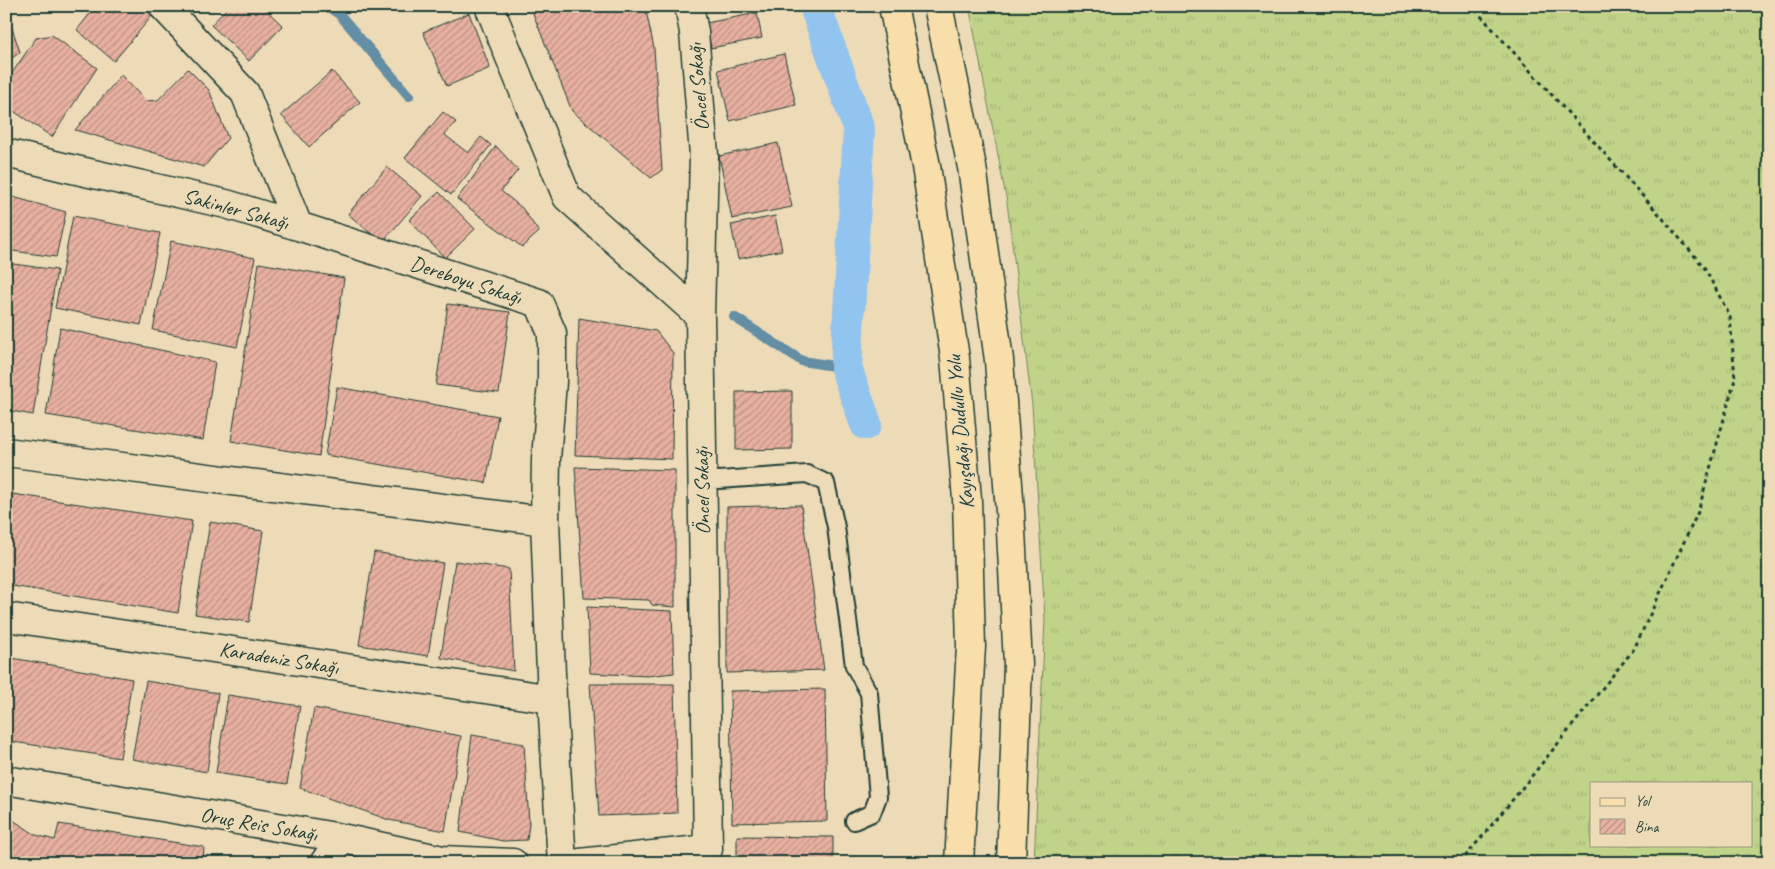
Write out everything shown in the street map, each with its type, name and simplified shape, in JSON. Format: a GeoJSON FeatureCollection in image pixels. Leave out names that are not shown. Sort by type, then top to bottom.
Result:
{"type":"FeatureCollection","features":[{"type":"Feature","properties":{"kind":"main road","name":"Kayışdağı Dudullu Yolu"},"geometry":{"type":"LineString","coordinates":[[893,6],[926,166],[955,358],[967,499],[971,646],[959,863]]}},
{"type":"Feature","properties":{"kind":"main road","name":"Kayışdağı Dudullu Yolu"},"geometry":{"type":"LineString","coordinates":[[938,6],[972,167],[999,360],[1018,664],[1011,863]]}},
{"type":"Feature","properties":{"kind":"street","name":"Sakinler Sokağı"},"geometry":{"type":"LineString","coordinates":[[163,6],[245,92],[298,226]]}},
{"type":"Feature","properties":{"kind":"street"},"geometry":{"type":"LineString","coordinates":[[489,6],[567,197],[700,316]]}},
{"type":"Feature","properties":{"kind":"street","name":"Öncel Sokağı"},"geometry":{"type":"LineString","coordinates":[[580,863],[708,856],[700,316],[704,155],[694,32],[689,6]]}},
{"type":"Feature","properties":{"kind":"street","name":"Sakinler Sokağı"},"geometry":{"type":"LineString","coordinates":[[6,153],[226,204],[298,226]]}},
{"type":"Feature","properties":{"kind":"street","name":"Dereboyu Sokağı"},"geometry":{"type":"LineString","coordinates":[[298,226],[539,304],[552,333],[552,382],[546,459],[545,521],[552,699],[562,863]]}},
{"type":"Feature","properties":{"kind":"street"},"geometry":{"type":"LineString","coordinates":[[6,452],[545,521]]}},
{"type":"Feature","properties":{"kind":"street","name":"Karadeniz Sokağı"},"geometry":{"type":"LineString","coordinates":[[6,616],[552,699]]}},
{"type":"Feature","properties":{"kind":"street","name":"Oruç Reis Sokağı"},"geometry":{"type":"LineString","coordinates":[[6,780],[342,838],[442,861],[513,863]]}},
{"type":"Feature","properties":{"kind":"street"},"geometry":{"type":"LineString","coordinates":[[324,863],[342,838]]}},
{"type":"Feature","properties":{"kind":"lane"},"geometry":{"type":"LineString","coordinates":[[702,478],[719,480],[806,474],[826,483],[836,527],[854,666],[869,693],[878,787],[878,796],[872,813],[854,821]]}},
{"type":"Feature","properties":{"kind":"path"},"geometry":{"type":"LineString","coordinates":[[1460,863],[1634,649],[1698,512],[1734,380],[1730,316],[1704,267],[1472,6]]}},
{"type":"Feature","properties":{"kind":"green space"},"geometry":{"type":"Polygon","coordinates":[[[969,6],[1769,6],[1769,863],[1034,863],[1045,619],[1032,405],[1007,202],[969,6]]]}},
{"type":"Feature","properties":{"kind":"building"},"geometry":{"type":"Polygon","coordinates":[[[96,6],[153,6],[157,10],[114,61],[77,30],[96,6]]]}},
{"type":"Feature","properties":{"kind":"building"},"geometry":{"type":"Polygon","coordinates":[[[229,6],[262,6],[283,26],[249,61],[211,25],[229,6]]]}},
{"type":"Feature","properties":{"kind":"building"},"geometry":{"type":"Polygon","coordinates":[[[530,6],[645,6],[654,48],[662,170],[651,178],[572,111],[530,6]]]}},
{"type":"Feature","properties":{"kind":"building"},"geometry":{"type":"Polygon","coordinates":[[[469,13],[490,68],[447,86],[423,32],[469,13]]]}},
{"type":"Feature","properties":{"kind":"building"},"geometry":{"type":"Polygon","coordinates":[[[757,13],[762,38],[711,48],[706,23],[757,13]]]}},
{"type":"Feature","properties":{"kind":"building"},"geometry":{"type":"Polygon","coordinates":[[[9,19],[20,52],[6,63],[6,21],[9,19]]]}},
{"type":"Feature","properties":{"kind":"building"},"geometry":{"type":"Polygon","coordinates":[[[52,35],[97,68],[52,137],[6,106],[6,82],[36,38],[52,35]]]}},
{"type":"Feature","properties":{"kind":"building"},"geometry":{"type":"Polygon","coordinates":[[[784,54],[796,105],[730,121],[718,70],[784,54]]]}},
{"type":"Feature","properties":{"kind":"building"},"geometry":{"type":"Polygon","coordinates":[[[188,69],[209,90],[228,138],[204,167],[75,130],[121,75],[146,101],[158,100],[188,69]]]}},
{"type":"Feature","properties":{"kind":"building"},"geometry":{"type":"Polygon","coordinates":[[[332,71],[360,102],[309,147],[281,115],[332,71]]]}},
{"type":"Feature","properties":{"kind":"building"},"geometry":{"type":"Polygon","coordinates":[[[443,112],[456,122],[445,135],[468,153],[481,137],[491,145],[451,195],[405,158],[443,112]]]}},
{"type":"Feature","properties":{"kind":"building"},"geometry":{"type":"Polygon","coordinates":[[[778,143],[792,207],[732,219],[719,156],[778,143]]]}},
{"type":"Feature","properties":{"kind":"building"},"geometry":{"type":"Polygon","coordinates":[[[496,146],[518,170],[501,191],[522,208],[539,232],[522,247],[457,199],[496,146]]]}},
{"type":"Feature","properties":{"kind":"building"},"geometry":{"type":"Polygon","coordinates":[[[387,167],[422,196],[382,243],[348,214],[387,167]]]}},
{"type":"Feature","properties":{"kind":"building"},"geometry":{"type":"Polygon","coordinates":[[[439,192],[475,229],[445,258],[409,220],[439,192]]]}},
{"type":"Feature","properties":{"kind":"building"},"geometry":{"type":"Polygon","coordinates":[[[6,195],[66,212],[56,257],[6,250],[6,195]]]}},
{"type":"Feature","properties":{"kind":"building"},"geometry":{"type":"Polygon","coordinates":[[[73,216],[160,233],[141,325],[55,308],[73,216]]]}},
{"type":"Feature","properties":{"kind":"building"},"geometry":{"type":"Polygon","coordinates":[[[775,216],[782,250],[738,259],[731,225],[775,216]]]}},
{"type":"Feature","properties":{"kind":"building"},"geometry":{"type":"Polygon","coordinates":[[[171,241],[255,258],[237,347],[153,330],[171,241]]]}},
{"type":"Feature","properties":{"kind":"building"},"geometry":{"type":"Polygon","coordinates":[[[6,263],[57,270],[33,415],[6,410],[6,263]]]}},
{"type":"Feature","properties":{"kind":"building"},"geometry":{"type":"Polygon","coordinates":[[[259,263],[344,278],[319,456],[231,441],[259,263]]]}},
{"type":"Feature","properties":{"kind":"building"},"geometry":{"type":"Polygon","coordinates":[[[448,304],[510,312],[499,393],[436,385],[448,304]]]}},
{"type":"Feature","properties":{"kind":"building"},"geometry":{"type":"Polygon","coordinates":[[[579,318],[656,331],[673,353],[672,459],[575,455],[579,318]]]}},
{"type":"Feature","properties":{"kind":"building"},"geometry":{"type":"Polygon","coordinates":[[[60,328],[215,362],[203,440],[46,415],[60,328]]]}},
{"type":"Feature","properties":{"kind":"building"},"geometry":{"type":"Polygon","coordinates":[[[337,387],[498,416],[486,483],[325,455],[337,387]]]}},
{"type":"Feature","properties":{"kind":"building"},"geometry":{"type":"Polygon","coordinates":[[[792,391],[792,449],[736,450],[736,392],[792,391]]]}},
{"type":"Feature","properties":{"kind":"building"},"geometry":{"type":"Polygon","coordinates":[[[575,467],[675,470],[675,607],[652,605],[649,600],[584,598],[575,467]]]}},
{"type":"Feature","properties":{"kind":"building"},"geometry":{"type":"Polygon","coordinates":[[[6,493],[192,521],[178,613],[6,585],[6,493]]]}},
{"type":"Feature","properties":{"kind":"building"},"geometry":{"type":"Polygon","coordinates":[[[801,505],[824,670],[727,673],[727,507],[801,505]]]}},
{"type":"Feature","properties":{"kind":"building"},"geometry":{"type":"Polygon","coordinates":[[[210,522],[263,531],[249,622],[195,614],[210,522]]]}},
{"type":"Feature","properties":{"kind":"building"},"geometry":{"type":"Polygon","coordinates":[[[374,552],[443,563],[428,656],[359,645],[374,552]]]}},
{"type":"Feature","properties":{"kind":"building"},"geometry":{"type":"Polygon","coordinates":[[[455,561],[509,569],[514,671],[441,658],[455,561]]]}},
{"type":"Feature","properties":{"kind":"building"},"geometry":{"type":"Polygon","coordinates":[[[587,607],[672,611],[674,673],[647,676],[590,673],[587,607]]]}},
{"type":"Feature","properties":{"kind":"building"},"geometry":{"type":"Polygon","coordinates":[[[6,657],[132,679],[120,758],[13,742],[6,738],[6,657]]]}},
{"type":"Feature","properties":{"kind":"building"},"geometry":{"type":"Polygon","coordinates":[[[146,681],[218,693],[207,772],[132,759],[146,681]]]}},
{"type":"Feature","properties":{"kind":"building"},"geometry":{"type":"Polygon","coordinates":[[[590,684],[674,684],[677,813],[599,816],[590,684]]]}},
{"type":"Feature","properties":{"kind":"building"},"geometry":{"type":"Polygon","coordinates":[[[825,689],[827,821],[732,823],[730,691],[825,689]]]}},
{"type":"Feature","properties":{"kind":"building"},"geometry":{"type":"Polygon","coordinates":[[[228,695],[300,706],[287,784],[216,773],[228,695]]]}},
{"type":"Feature","properties":{"kind":"building"},"geometry":{"type":"Polygon","coordinates":[[[314,708],[461,736],[445,831],[389,820],[300,788],[314,708]]]}},
{"type":"Feature","properties":{"kind":"building"},"geometry":{"type":"Polygon","coordinates":[[[472,735],[524,744],[529,823],[527,840],[503,841],[460,832],[472,735]]]}},
{"type":"Feature","properties":{"kind":"building"},"geometry":{"type":"Polygon","coordinates":[[[13,820],[36,835],[55,840],[59,824],[204,847],[203,863],[6,863],[6,831],[13,820]]]}},
{"type":"Feature","properties":{"kind":"building"},"geometry":{"type":"Polygon","coordinates":[[[737,836],[833,837],[833,863],[737,863],[737,836]]]}},
{"type":"Feature","properties":{"kind":"waterway"},"geometry":{"type":"LineString","coordinates":[[327,6],[340,15],[409,96]]}},
{"type":"Feature","properties":{"kind":"waterway"},"geometry":{"type":"LineString","coordinates":[[815,6],[859,129],[846,368],[866,424]]}},
{"type":"Feature","properties":{"kind":"waterway"},"geometry":{"type":"LineString","coordinates":[[734,317],[802,361],[846,368]]}}]}
